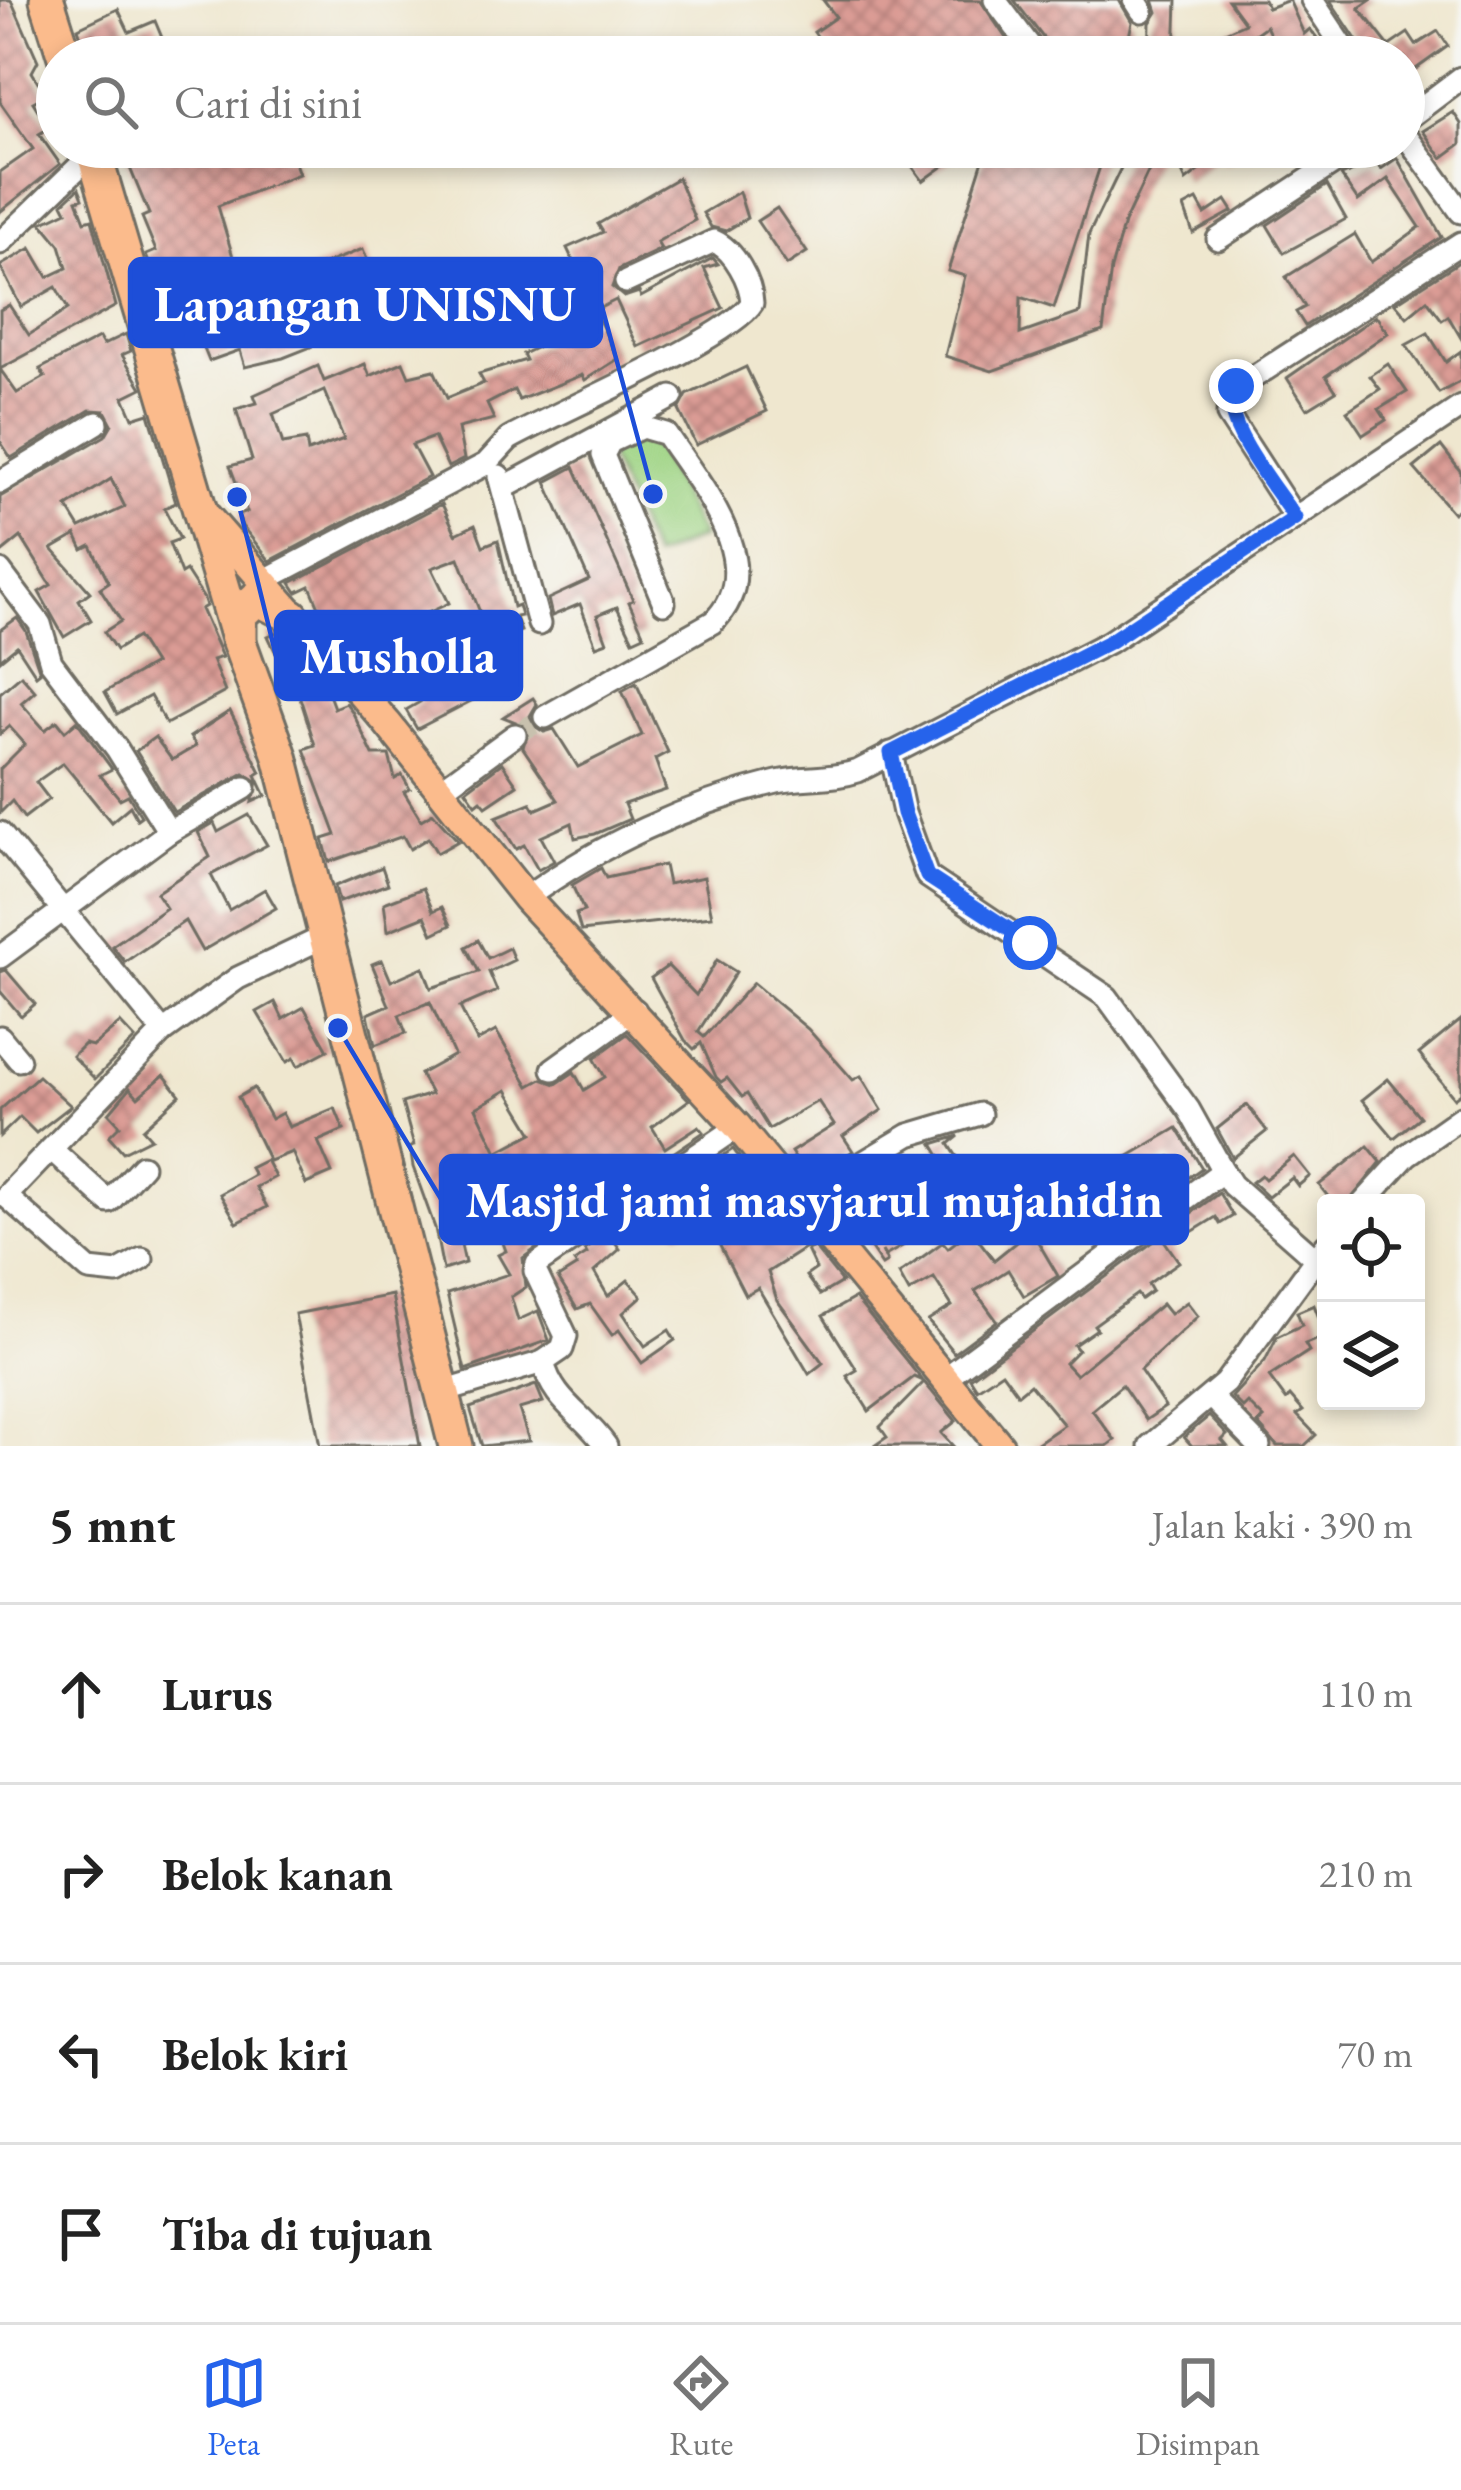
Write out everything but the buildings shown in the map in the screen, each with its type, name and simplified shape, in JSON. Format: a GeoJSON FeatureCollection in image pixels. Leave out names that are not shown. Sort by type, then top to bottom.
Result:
{"type":"FeatureCollection","features":[{"type":"Feature","properties":{"kind":"highway"},"geometry":{"type":"LineString","coordinates":[[47,0],[58,36]]}},
{"type":"Feature","properties":{"kind":"highway"},"geometry":{"type":"LineString","coordinates":[[99,168],[205,514],[239,642],[263,780],[326,936],[456,1446]]}},
{"type":"Feature","properties":{"kind":"highway"},"geometry":{"type":"LineString","coordinates":[[239,642],[239,615],[257,598],[292,616]]}},
{"type":"Feature","properties":{"kind":"main road"},"geometry":{"type":"LineString","coordinates":[[205,514],[265,580],[526,898],[635,1010],[738,1127],[948,1376],[1000,1446]]}},
{"type":"Feature","properties":{"kind":"street"},"geometry":{"type":"LineString","coordinates":[[994,0],[1022,36]]}},
{"type":"Feature","properties":{"kind":"street"},"geometry":{"type":"LineString","coordinates":[[1312,0],[1336,36]]}},
{"type":"Feature","properties":{"kind":"street"},"geometry":{"type":"LineString","coordinates":[[1425,105],[1461,78]]}},
{"type":"Feature","properties":{"kind":"street"},"geometry":{"type":"LineString","coordinates":[[1425,163],[1461,212]]}},
{"type":"Feature","properties":{"kind":"street"},"geometry":{"type":"LineString","coordinates":[[0,243],[74,168]]}},
{"type":"Feature","properties":{"kind":"street"},"geometry":{"type":"LineString","coordinates":[[1219,239],[1326,168]]}},
{"type":"Feature","properties":{"kind":"street"},"geometry":{"type":"LineString","coordinates":[[265,580],[492,459],[509,440],[700,340],[742,316],[752,303],[749,286],[727,248],[714,241],[626,282]]}},
{"type":"Feature","properties":{"kind":"street"},"geometry":{"type":"LineString","coordinates":[[1295,518],[1228,415],[1229,393],[1461,243]]}},
{"type":"Feature","properties":{"kind":"street"},"geometry":{"type":"LineString","coordinates":[[505,487],[672,397]]}},
{"type":"Feature","properties":{"kind":"street"},"geometry":{"type":"LineString","coordinates":[[526,898],[598,852],[654,827],[764,786],[833,779],[1109,642],[1461,407]]}},
{"type":"Feature","properties":{"kind":"street"},"geometry":{"type":"LineString","coordinates":[[0,482],[97,423]]}},
{"type":"Feature","properties":{"kind":"street"},"geometry":{"type":"LineString","coordinates":[[545,717],[575,695],[713,622],[726,610],[737,583],[730,540],[680,454],[666,434],[642,427],[610,442],[603,454],[664,603]]}},
{"type":"Feature","properties":{"kind":"street"},"geometry":{"type":"LineString","coordinates":[[492,459],[505,487],[539,624]]}},
{"type":"Feature","properties":{"kind":"street"},"geometry":{"type":"LineString","coordinates":[[0,571],[40,624],[51,662],[117,749],[169,832]]}},
{"type":"Feature","properties":{"kind":"street"},"geometry":{"type":"LineString","coordinates":[[440,790],[515,735]]}},
{"type":"Feature","properties":{"kind":"street"},"geometry":{"type":"LineString","coordinates":[[891,753],[909,831],[927,876],[1107,997],[1189,1110],[1232,1186],[1317,1248]]}},
{"type":"Feature","properties":{"kind":"street"},"geometry":{"type":"LineString","coordinates":[[0,957],[60,908],[169,832],[263,780]]}},
{"type":"Feature","properties":{"kind":"street"},"geometry":{"type":"LineString","coordinates":[[0,833],[163,1032]]}},
{"type":"Feature","properties":{"kind":"street"},"geometry":{"type":"LineString","coordinates":[[142,1259],[117,1274],[89,1270],[2,1197],[163,1032],[238,978],[326,936]]}},
{"type":"Feature","properties":{"kind":"street"},"geometry":{"type":"LineString","coordinates":[[553,1069],[635,1010]]}},
{"type":"Feature","properties":{"kind":"street"},"geometry":{"type":"LineString","coordinates":[[0,1037],[19,1060]]}},
{"type":"Feature","properties":{"kind":"street"},"geometry":{"type":"LineString","coordinates":[[800,1201],[909,1135],[980,1114]]}},
{"type":"Feature","properties":{"kind":"street"},"geometry":{"type":"LineString","coordinates":[[1371,1194],[1407,1155],[1461,1117]]}},
{"type":"Feature","properties":{"kind":"street"},"geometry":{"type":"LineString","coordinates":[[442,1392],[543,1362],[562,1349],[566,1336],[537,1264],[738,1127]]}},
{"type":"Feature","properties":{"kind":"street"},"geometry":{"type":"LineString","coordinates":[[51,1149],[109,1202],[142,1166]]}},
{"type":"Feature","properties":{"kind":"street"},"geometry":{"type":"LineString","coordinates":[[948,1376],[1223,1171]]}},
{"type":"Feature","properties":{"kind":"street"},"geometry":{"type":"LineString","coordinates":[[1150,1446],[1211,1396],[1317,1256]]}},
{"type":"Feature","properties":{"kind":"street"},"geometry":{"type":"LineString","coordinates":[[543,1362],[550,1388],[593,1427],[606,1446]]}},
{"type":"Feature","properties":{"kind":"street"},"geometry":{"type":"LineString","coordinates":[[1211,1396],[1259,1446]]}},
{"type":"Feature","properties":{"kind":"green space"},"geometry":{"type":"Polygon","coordinates":[[[648,429],[702,537],[653,558],[606,451],[648,429]]]}},
{"type":"Feature","properties":{"kind":"tunnel"},"geometry":{"type":"LineString","coordinates":[[515,735],[545,717]]}},
{"type":"Feature","properties":{"kind":"place","name":"Lapangan UNISNU"},"geometry":{"type":"Point","coordinates":[653,494]}},
{"type":"Feature","properties":{"kind":"place","name":"Musholla"},"geometry":{"type":"Point","coordinates":[237,497]}},
{"type":"Feature","properties":{"kind":"place","name":"Masjid jami masyjarul mujahidin"},"geometry":{"type":"Point","coordinates":[338,1028]}},
{"type":"Feature","properties":{"kind":"route"},"geometry":{"type":"LineString","coordinates":[[1030,943],[927,876],[904,813],[891,753],[1109,642],[1295,518],[1228,415],[1229,393],[1236,386]]}}]}
